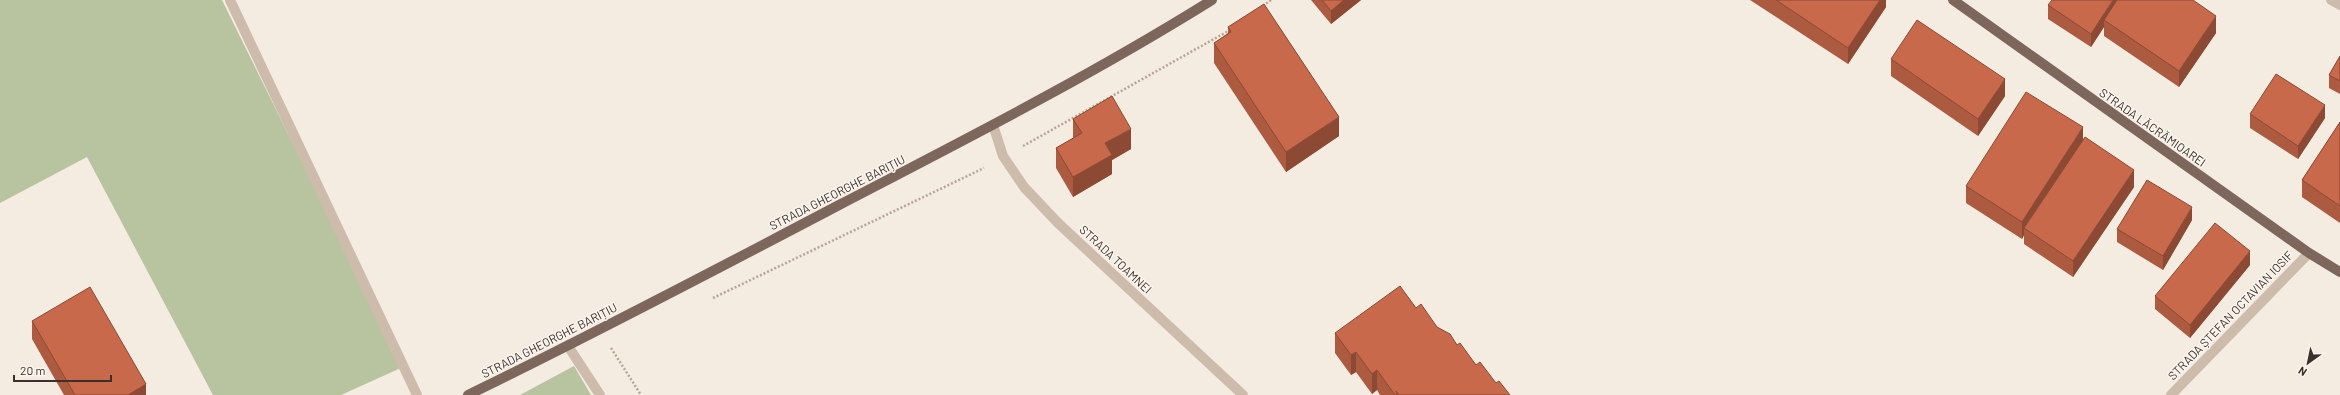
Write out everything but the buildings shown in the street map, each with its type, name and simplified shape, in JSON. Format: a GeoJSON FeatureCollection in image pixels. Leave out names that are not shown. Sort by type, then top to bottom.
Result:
{"type":"FeatureCollection","features":[{"type":"Feature","properties":{"kind":"main road","name":"STRADA GHEORGHE BARIȚIU"},"geometry":{"type":"LineString","coordinates":[[468,395],[568,346],[993,125],[1148,40],[1212,0]]}},
{"type":"Feature","properties":{"kind":"main road","name":"STRADA LĂCRĂMIOAREI"},"geometry":{"type":"LineString","coordinates":[[1953,0],[2309,253],[2340,272]]}},
{"type":"Feature","properties":{"kind":"street"},"geometry":{"type":"LineString","coordinates":[[230,0],[417,395]]}},
{"type":"Feature","properties":{"kind":"street"},"geometry":{"type":"LineString","coordinates":[[2331,0],[2340,6]]}},
{"type":"Feature","properties":{"kind":"street","name":"STRADA TOAMNEI"},"geometry":{"type":"LineString","coordinates":[[993,125],[1003,156],[1024,188],[1058,223],[1243,395]]}},
{"type":"Feature","properties":{"kind":"street","name":"STRADA ȘTEFAN OCTAVIAN IOSIF"},"geometry":{"type":"LineString","coordinates":[[2171,395],[2309,253]]}},
{"type":"Feature","properties":{"kind":"street"},"geometry":{"type":"LineString","coordinates":[[568,346],[600,395]]}},
{"type":"Feature","properties":{"kind":"path"},"geometry":{"type":"LineString","coordinates":[[1259,9],[1271,0]]}},
{"type":"Feature","properties":{"kind":"path"},"geometry":{"type":"LineString","coordinates":[[711,300],[981,170],[1003,156],[1236,26]]}},
{"type":"Feature","properties":{"kind":"path"},"geometry":{"type":"LineString","coordinates":[[579,363],[618,344]]}},
{"type":"Feature","properties":{"kind":"path"},"geometry":{"type":"LineString","coordinates":[[611,348],[641,395]]}},
{"type":"Feature","properties":{"kind":"green space"},"geometry":{"type":"Polygon","coordinates":[[[0,0],[222,0],[403,367],[341,395],[213,395],[87,157],[0,203],[0,0]]]}},
{"type":"Feature","properties":{"kind":"green space"},"geometry":{"type":"Polygon","coordinates":[[[574,366],[591,395],[520,395],[574,366]]]}}]}
